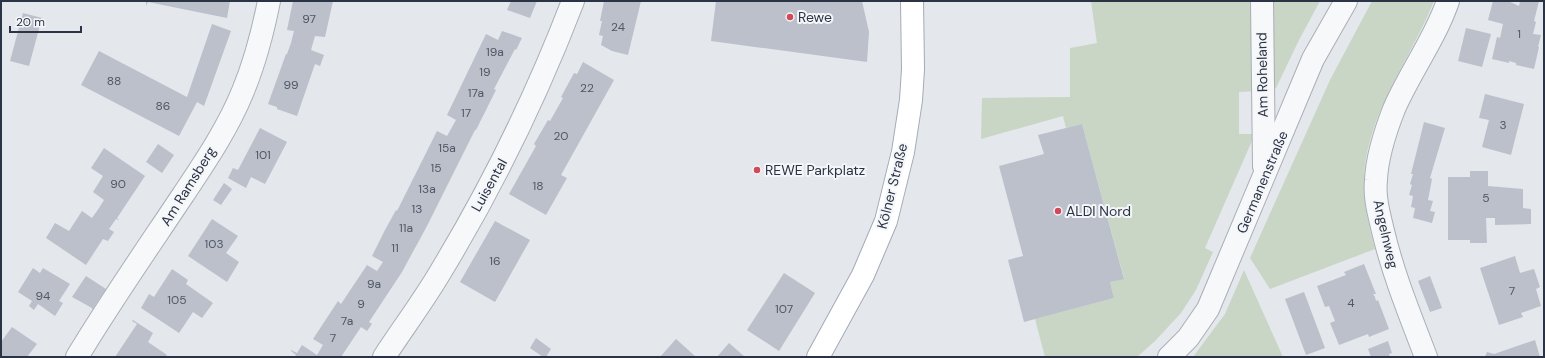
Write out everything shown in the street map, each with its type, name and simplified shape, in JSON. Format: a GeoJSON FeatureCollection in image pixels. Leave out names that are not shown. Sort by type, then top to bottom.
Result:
{"type":"FeatureCollection","features":[{"type":"Feature","properties":{"kind":"main road","name":"Kölner Straße"},"geometry":{"type":"LineString","coordinates":[[818,357],[863,275],[886,221],[903,152],[911,100],[913,69],[912,1]]}},
{"type":"Feature","properties":{"kind":"street","name":"Am Ramsberg"},"geometry":{"type":"LineString","coordinates":[[77,357],[124,283],[207,160],[229,120],[243,91],[262,36],[269,1]]}},
{"type":"Feature","properties":{"kind":"street","name":"Luisental"},"geometry":{"type":"LineString","coordinates":[[384,357],[442,270],[500,168],[544,74],[573,1]]}},
{"type":"Feature","properties":{"kind":"street","name":"Am Roheland"},"geometry":{"type":"LineString","coordinates":[[1262,1],[1264,173]]}},
{"type":"Feature","properties":{"kind":"street","name":"Germanenstraße"},"geometry":{"type":"LineString","coordinates":[[1169,357],[1188,338],[1208,309],[1264,173],[1290,116],[1312,59],[1346,1]]}},
{"type":"Feature","properties":{"kind":"street","name":"Angelnweg"},"geometry":{"type":"LineString","coordinates":[[1426,357],[1400,288],[1387,248],[1377,209],[1376,181],[1379,156],[1394,110],[1441,22],[1448,1]]}},
{"type":"Feature","properties":{"kind":"green space"},"geometry":{"type":"Polygon","coordinates":[[[1091,1],[1257,1],[1256,91],[1239,92],[1239,134],[1255,134],[1205,248],[1213,252],[1196,290],[1181,313],[1155,341],[1137,357],[1045,357],[1035,319],[1114,298],[1110,282],[1124,278],[1082,124],[1066,128],[1063,116],[981,139],[982,98],[1070,97],[1070,48],[1097,43],[1091,1]]]}},
{"type":"Feature","properties":{"kind":"green space"},"geometry":{"type":"Polygon","coordinates":[[[1268,1],[1320,1],[1276,88],[1272,89],[1268,1]]]}},
{"type":"Feature","properties":{"kind":"green space"},"geometry":{"type":"Polygon","coordinates":[[[1372,1],[1434,1],[1424,24],[1389,92],[1370,140],[1365,164],[1364,190],[1375,249],[1270,289],[1250,258],[1330,80],[1372,1]]]}},
{"type":"Feature","properties":{"kind":"green space"},"geometry":{"type":"Polygon","coordinates":[[[1244,270],[1283,357],[1193,357],[1225,314],[1244,270]]]}},
{"type":"Feature","properties":{"kind":"building"},"geometry":{"type":"Polygon","coordinates":[[[144,1],[230,1],[227,18],[148,2],[146,6],[146,2],[144,1]]]}},
{"type":"Feature","properties":{"kind":"building"},"geometry":{"type":"Polygon","coordinates":[[[293,1],[333,1],[325,37],[315,36],[311,50],[324,55],[320,66],[315,64],[297,116],[268,104],[291,43],[294,31],[287,30],[293,1]]]}},
{"type":"Feature","properties":{"kind":"building"},"geometry":{"type":"Polygon","coordinates":[[[511,1],[537,1],[530,18],[507,10],[511,1]]]}},
{"type":"Feature","properties":{"kind":"building"},"geometry":{"type":"Polygon","coordinates":[[[604,1],[641,1],[628,55],[612,51],[601,45],[603,36],[599,35],[604,1]]]}},
{"type":"Feature","properties":{"kind":"building","name":"Rewe"},"geometry":{"type":"Polygon","coordinates":[[[716,1],[862,1],[869,32],[867,62],[711,41],[716,1]]]}},
{"type":"Feature","properties":{"kind":"building"},"geometry":{"type":"Polygon","coordinates":[[[1493,1],[1508,1],[1519,6],[1520,1],[1539,1],[1534,21],[1536,22],[1533,34],[1541,35],[1534,69],[1516,65],[1516,63],[1509,61],[1509,63],[1492,59],[1497,37],[1500,38],[1503,24],[1488,20],[1493,1]]]}},
{"type":"Feature","properties":{"kind":"building"},"geometry":{"type":"Polygon","coordinates":[[[23,13],[42,18],[29,66],[10,61],[23,13]]]}},
{"type":"Feature","properties":{"kind":"building"},"geometry":{"type":"Polygon","coordinates":[[[212,24],[231,31],[204,106],[197,102],[179,136],[81,85],[99,51],[187,97],[212,24]]]}},
{"type":"Feature","properties":{"kind":"building"},"geometry":{"type":"Polygon","coordinates":[[[1466,28],[1491,34],[1482,67],[1458,61],[1466,28]]]}},
{"type":"Feature","properties":{"kind":"building"},"geometry":{"type":"Polygon","coordinates":[[[502,31],[522,38],[494,89],[496,90],[427,226],[402,272],[369,322],[372,324],[367,331],[361,327],[341,357],[294,357],[296,355],[291,350],[297,353],[302,345],[317,355],[323,345],[313,339],[338,301],[341,304],[367,265],[377,271],[383,262],[372,256],[385,230],[396,210],[397,211],[437,131],[447,136],[456,120],[447,115],[486,34],[498,40],[502,31]]]}},
{"type":"Feature","properties":{"kind":"building"},"geometry":{"type":"Polygon","coordinates":[[[583,62],[614,80],[561,175],[567,178],[546,215],[509,194],[536,146],[534,144],[548,120],[550,121],[563,98],[561,97],[574,73],[577,74],[583,62]]]}},
{"type":"Feature","properties":{"kind":"building"},"geometry":{"type":"Polygon","coordinates":[[[1485,94],[1524,104],[1511,155],[1482,147],[1489,120],[1479,118],[1485,94]]]}},
{"type":"Feature","properties":{"kind":"building"},"geometry":{"type":"Polygon","coordinates":[[[1424,122],[1445,128],[1430,178],[1432,179],[1428,200],[1433,201],[1430,211],[1435,212],[1432,223],[1413,218],[1415,208],[1411,207],[1413,196],[1409,195],[1412,185],[1410,184],[1413,174],[1411,174],[1424,122]]]}},
{"type":"Feature","properties":{"kind":"building","name":"ALDI Nord"},"geometry":{"type":"Polygon","coordinates":[[[1082,124],[1124,279],[1110,282],[1114,298],[1024,322],[1008,260],[1023,256],[999,166],[1044,154],[1038,135],[1082,124]]]}},
{"type":"Feature","properties":{"kind":"building"},"geometry":{"type":"Polygon","coordinates":[[[260,128],[287,142],[265,184],[251,177],[246,188],[228,178],[233,168],[238,170],[260,128]]]}},
{"type":"Feature","properties":{"kind":"building"},"geometry":{"type":"Polygon","coordinates":[[[158,144],[174,155],[162,173],[146,162],[158,144]]]}},
{"type":"Feature","properties":{"kind":"building"},"geometry":{"type":"Polygon","coordinates":[[[104,148],[145,176],[117,218],[119,220],[116,219],[109,229],[114,232],[108,241],[103,239],[86,265],[46,238],[55,223],[69,231],[82,211],[92,218],[99,208],[104,200],[93,192],[103,176],[91,168],[104,148]]]}},
{"type":"Feature","properties":{"kind":"building"},"geometry":{"type":"Polygon","coordinates":[[[1470,171],[1488,171],[1488,186],[1523,189],[1523,208],[1531,209],[1531,224],[1495,225],[1495,218],[1486,218],[1487,243],[1470,243],[1470,240],[1448,240],[1448,177],[1470,177],[1470,171]]]}},
{"type":"Feature","properties":{"kind":"building"},"geometry":{"type":"Polygon","coordinates":[[[224,183],[232,189],[221,205],[213,200],[224,183]]]}},
{"type":"Feature","properties":{"kind":"building"},"geometry":{"type":"Polygon","coordinates":[[[212,219],[238,236],[226,253],[239,262],[227,282],[188,256],[212,219]]]}},
{"type":"Feature","properties":{"kind":"building"},"geometry":{"type":"Polygon","coordinates":[[[495,221],[530,240],[495,302],[460,282],[495,221]]]}},
{"type":"Feature","properties":{"kind":"building"},"geometry":{"type":"Polygon","coordinates":[[[1515,256],[1520,273],[1534,269],[1540,287],[1536,289],[1541,306],[1521,313],[1523,317],[1499,325],[1480,268],[1515,256]]]}},
{"type":"Feature","properties":{"kind":"building"},"geometry":{"type":"Polygon","coordinates":[[[1364,264],[1376,294],[1373,294],[1376,301],[1378,300],[1389,329],[1369,337],[1368,334],[1339,345],[1330,323],[1335,321],[1329,306],[1325,307],[1317,286],[1346,275],[1344,272],[1364,264]]]}},
{"type":"Feature","properties":{"kind":"building"},"geometry":{"type":"Polygon","coordinates":[[[33,268],[40,273],[43,268],[70,284],[59,301],[63,303],[55,316],[38,304],[34,310],[29,306],[32,301],[18,292],[33,268]]]}},
{"type":"Feature","properties":{"kind":"building"},"geometry":{"type":"Polygon","coordinates":[[[172,269],[188,280],[186,284],[213,303],[202,318],[193,312],[179,333],[141,308],[149,294],[154,297],[172,269]]]}},
{"type":"Feature","properties":{"kind":"building"},"geometry":{"type":"Polygon","coordinates":[[[784,273],[815,293],[779,351],[747,330],[784,273]]]}},
{"type":"Feature","properties":{"kind":"building"},"geometry":{"type":"Polygon","coordinates":[[[86,276],[106,289],[92,310],[92,308],[72,297],[86,276]]]}},
{"type":"Feature","properties":{"kind":"building"},"geometry":{"type":"Polygon","coordinates":[[[1430,276],[1442,308],[1430,312],[1418,281],[1430,276]]]}},
{"type":"Feature","properties":{"kind":"building"},"geometry":{"type":"Polygon","coordinates":[[[1304,292],[1325,348],[1306,355],[1285,299],[1304,292]]]}},
{"type":"Feature","properties":{"kind":"building"},"geometry":{"type":"Polygon","coordinates":[[[133,320],[153,333],[148,342],[167,355],[165,357],[115,357],[137,324],[132,321],[133,320]]]}},
{"type":"Feature","properties":{"kind":"building"},"geometry":{"type":"Polygon","coordinates":[[[12,327],[37,344],[27,357],[1,357],[1,342],[12,327]]]}},
{"type":"Feature","properties":{"kind":"building"},"geometry":{"type":"Polygon","coordinates":[[[536,338],[551,349],[546,357],[543,357],[530,348],[536,338]]]}},
{"type":"Feature","properties":{"kind":"building"},"geometry":{"type":"Polygon","coordinates":[[[676,339],[696,357],[660,357],[676,339]]]}},
{"type":"Feature","properties":{"kind":"building"},"geometry":{"type":"Polygon","coordinates":[[[1535,340],[1540,357],[1485,357],[1487,352],[1494,354],[1535,340]]]}},
{"type":"Feature","properties":{"kind":"building"},"geometry":{"type":"Polygon","coordinates":[[[1388,341],[1392,353],[1389,354],[1390,357],[1371,357],[1368,349],[1388,341]]]}},
{"type":"Feature","properties":{"kind":"building"},"geometry":{"type":"Polygon","coordinates":[[[729,343],[745,357],[717,357],[729,343]]]}},
{"type":"Feature","properties":{"kind":"place","name":"Rewe"},"geometry":{"type":"Point","coordinates":[790,17]}},
{"type":"Feature","properties":{"kind":"place","name":"REWE Parkplatz"},"geometry":{"type":"Point","coordinates":[757,170]}},
{"type":"Feature","properties":{"kind":"place","name":"ALDI Nord"},"geometry":{"type":"Point","coordinates":[1058,211]}}]}
